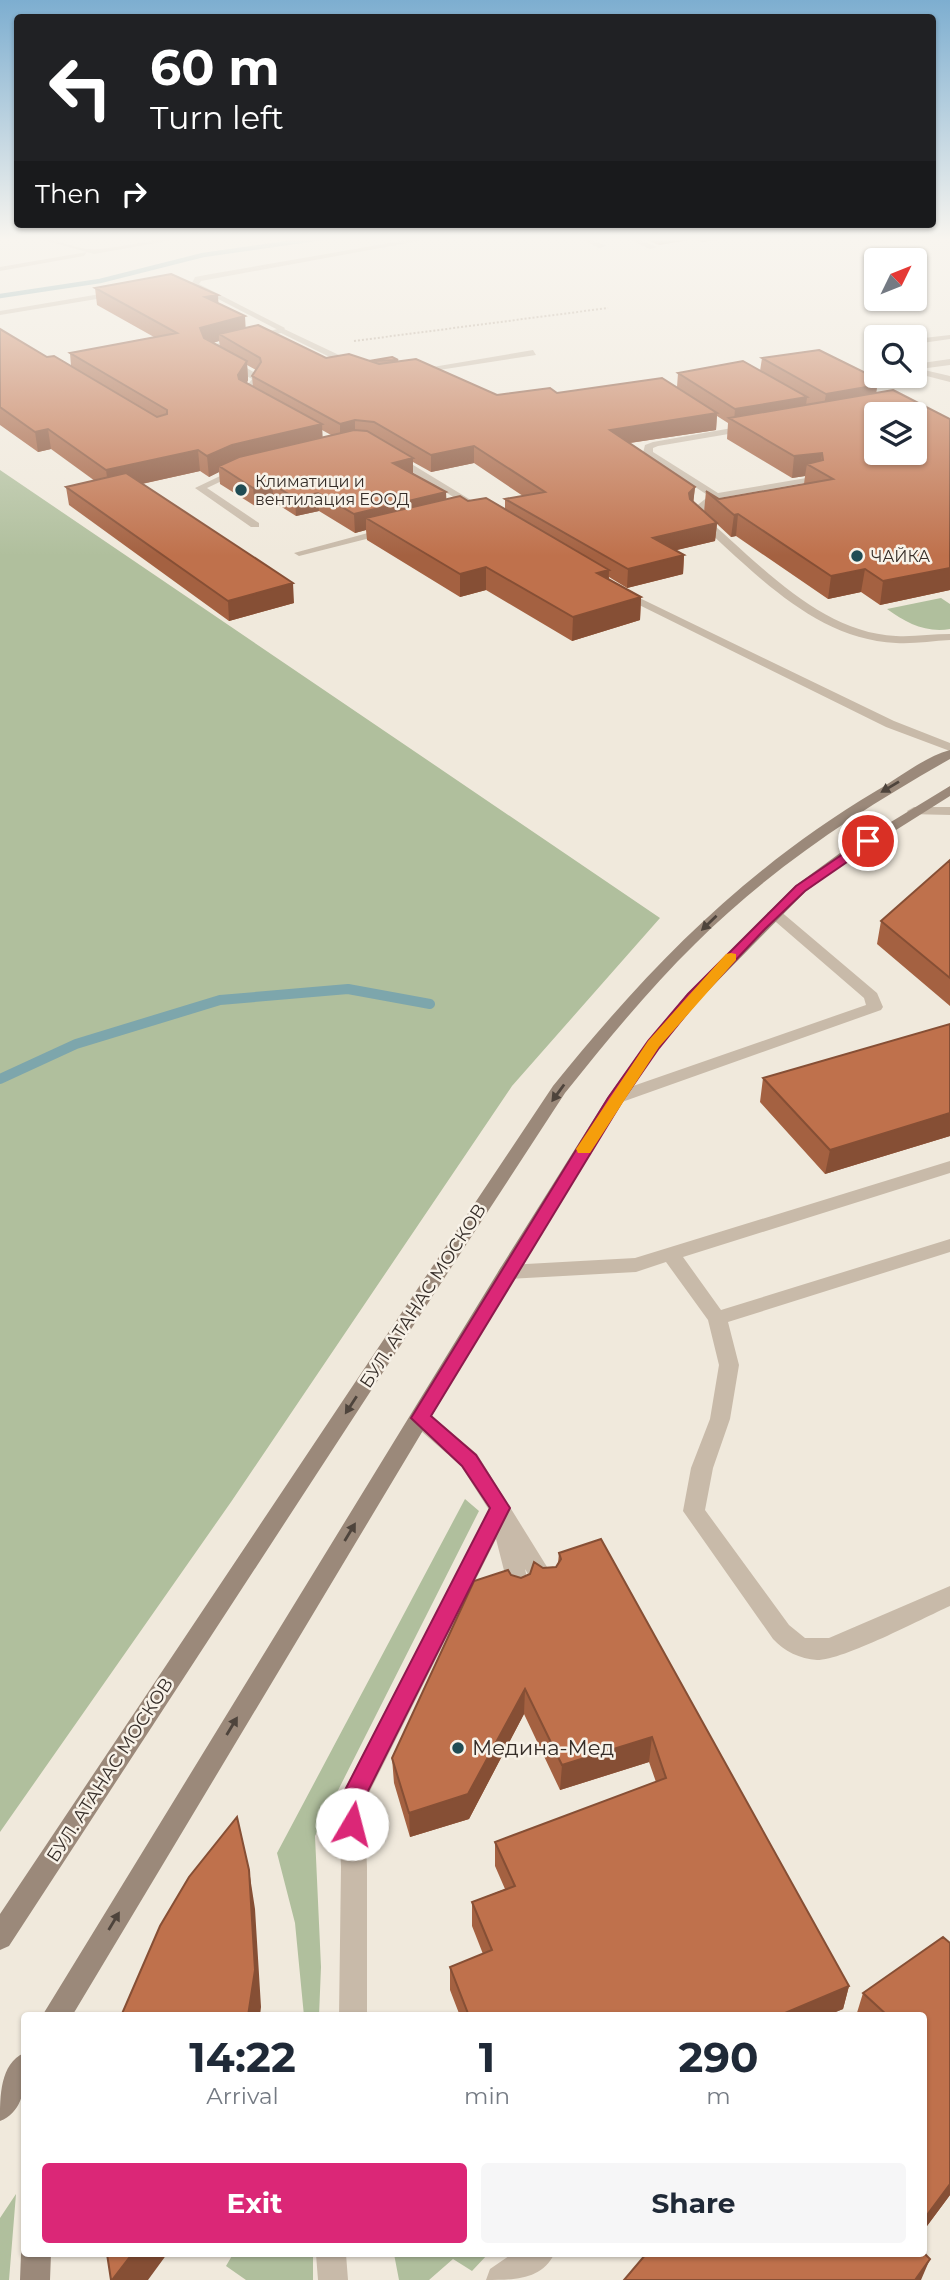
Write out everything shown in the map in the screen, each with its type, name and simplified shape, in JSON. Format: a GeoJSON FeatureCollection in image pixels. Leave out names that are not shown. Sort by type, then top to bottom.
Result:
{"type":"FeatureCollection","features":[{"type":"Feature","properties":{"kind":"main road","name":"БУЛ. АТАНАС МОСКОВ"},"geometry":{"type":"LineString","coordinates":[[0,1937],[559,1090],[660,971],[754,883],[805,842],[888,787],[950,754]]}},
{"type":"Feature","properties":{"kind":"main road"},"geometry":{"type":"LineString","coordinates":[[57,2012],[508,1272],[616,1098],[653,1045],[693,997],[800,889],[914,811],[950,790]]}},
{"type":"Feature","properties":{"kind":"main road"},"geometry":{"type":"LineString","coordinates":[[73,2012],[78,1979]]}},
{"type":"Feature","properties":{"kind":"main road"},"geometry":{"type":"LineString","coordinates":[[0,2107],[21,2072]]}},
{"type":"Feature","properties":{"kind":"main road"},"geometry":{"type":"LineString","coordinates":[[35,2280],[36,2257]]}},
{"type":"Feature","properties":{"kind":"street"},"geometry":{"type":"LineString","coordinates":[[214,343],[208,347],[210,352],[257,378],[245,394],[263,403]]}},
{"type":"Feature","properties":{"kind":"street"},"geometry":{"type":"LineString","coordinates":[[310,343],[368,372]]}},
{"type":"Feature","properties":{"kind":"street"},"geometry":{"type":"LineString","coordinates":[[404,372],[533,353]]}},
{"type":"Feature","properties":{"kind":"street"},"geometry":{"type":"LineString","coordinates":[[927,367],[950,362]]}},
{"type":"Feature","properties":{"kind":"street"},"geometry":{"type":"LineString","coordinates":[[927,372],[950,379]]}},
{"type":"Feature","properties":{"kind":"street"},"geometry":{"type":"LineString","coordinates":[[720,425],[731,432]]}},
{"type":"Feature","properties":{"kind":"street"},"geometry":{"type":"LineString","coordinates":[[716,496],[648,453],[648,447],[756,427]]}},
{"type":"Feature","properties":{"kind":"street"},"geometry":{"type":"LineString","coordinates":[[379,448],[490,514]]}},
{"type":"Feature","properties":{"kind":"street"},"geometry":{"type":"LineString","coordinates":[[250,467],[224,475],[200,488],[255,525]]}},
{"type":"Feature","properties":{"kind":"street"},"geometry":{"type":"LineString","coordinates":[[815,478],[716,496],[694,513],[807,610],[846,629],[895,640],[950,637]]}},
{"type":"Feature","properties":{"kind":"street"},"geometry":{"type":"LineString","coordinates":[[466,511],[479,508]]}},
{"type":"Feature","properties":{"kind":"street"},"geometry":{"type":"LineString","coordinates":[[299,553],[402,527]]}},
{"type":"Feature","properties":{"kind":"street"},"geometry":{"type":"LineString","coordinates":[[611,587],[890,724],[950,747]]}},
{"type":"Feature","properties":{"kind":"street"},"geometry":{"type":"LineString","coordinates":[[914,811],[950,811]]}},
{"type":"Feature","properties":{"kind":"street"},"geometry":{"type":"LineString","coordinates":[[616,1098],[875,1007],[871,996],[774,913]]}},
{"type":"Feature","properties":{"kind":"street"},"geometry":{"type":"LineString","coordinates":[[508,1272],[636,1265],[950,1167]]}},
{"type":"Feature","properties":{"kind":"street"},"geometry":{"type":"LineString","coordinates":[[717,1318],[950,1245]]}},
{"type":"Feature","properties":{"kind":"street"},"geometry":{"type":"LineString","coordinates":[[671,1255],[717,1318],[729,1364],[720,1419],[702,1468],[694,1511],[788,1641],[809,1650],[831,1648],[950,1596]]}},
{"type":"Feature","properties":{"kind":"street"},"geometry":{"type":"LineString","coordinates":[[420,1418],[469,1460],[546,1583]]}},
{"type":"Feature","properties":{"kind":"street"},"geometry":{"type":"LineString","coordinates":[[500,1508],[520,1591]]}},
{"type":"Feature","properties":{"kind":"street"},"geometry":{"type":"LineString","coordinates":[[353,2012],[354,1867],[351,1802],[500,1508]]}},
{"type":"Feature","properties":{"kind":"street"},"geometry":{"type":"LineString","coordinates":[[331,2257],[333,2280]]}},
{"type":"Feature","properties":{"kind":"street"},"geometry":{"type":"LineString","coordinates":[[501,2280],[535,2257]]}},
{"type":"Feature","properties":{"kind":"path"},"geometry":{"type":"LineString","coordinates":[[315,346],[335,343]]}},
{"type":"Feature","properties":{"kind":"green space"},"geometry":{"type":"Polygon","coordinates":[[[0,470],[660,918],[512,1086],[231,1502],[0,1832],[0,470]]]}},
{"type":"Feature","properties":{"kind":"green space"},"geometry":{"type":"Polygon","coordinates":[[[941,598],[950,604],[950,629],[933,630],[917,626],[887,609],[941,598]]]}},
{"type":"Feature","properties":{"kind":"green space"},"geometry":{"type":"Polygon","coordinates":[[[465,1499],[479,1511],[315,1836],[321,1967],[319,2012],[304,2012],[295,1923],[277,1853],[465,1499]]]}},
{"type":"Feature","properties":{"kind":"green space"},"geometry":{"type":"Polygon","coordinates":[[[16,2194],[9,2280],[0,2280],[0,2218],[16,2194]]]}},
{"type":"Feature","properties":{"kind":"green space"},"geometry":{"type":"Polygon","coordinates":[[[231,2257],[313,2257],[313,2280],[246,2280],[226,2266],[231,2257]]]}},
{"type":"Feature","properties":{"kind":"green space"},"geometry":{"type":"Polygon","coordinates":[[[395,2257],[485,2257],[472,2271],[453,2259],[429,2280],[399,2280],[395,2257]]]}},
{"type":"Feature","properties":{"kind":"building"},"geometry":{"type":"Polygon","coordinates":[[[0,343],[24,343],[47,357],[54,356],[157,417],[167,414],[167,410],[70,353],[121,343],[214,343],[247,361],[238,375],[239,379],[322,424],[232,445],[207,456],[198,450],[106,470],[48,429],[35,432],[0,407],[0,343]]]}},
{"type":"Feature","properties":{"kind":"building"},"geometry":{"type":"Polygon","coordinates":[[[235,343],[296,343],[326,358],[349,354],[379,364],[416,359],[497,395],[550,388],[557,393],[662,378],[717,413],[610,430],[695,487],[689,493],[690,499],[717,523],[653,538],[684,555],[628,569],[505,499],[545,492],[474,446],[431,455],[374,422],[355,420],[340,424],[252,376],[261,362],[260,358],[235,343]]]}},
{"type":"Feature","properties":{"kind":"building"},"geometry":{"type":"Polygon","coordinates":[[[819,350],[864,372],[864,387],[826,394],[762,358],[819,350]]]}},
{"type":"Feature","properties":{"kind":"building"},"geometry":{"type":"Polygon","coordinates":[[[392,357],[398,360],[369,361],[392,357]]]}},
{"type":"Feature","properties":{"kind":"building"},"geometry":{"type":"Polygon","coordinates":[[[743,361],[807,397],[735,409],[678,373],[743,361]]]}},
{"type":"Feature","properties":{"kind":"building"},"geometry":{"type":"Polygon","coordinates":[[[893,390],[917,402],[864,402],[864,465],[927,465],[927,407],[950,419],[950,568],[883,581],[865,569],[831,576],[738,514],[734,515],[706,491],[719,499],[833,479],[807,464],[823,460],[822,453],[794,456],[729,418],[893,390]]]}},
{"type":"Feature","properties":{"kind":"building"},"geometry":{"type":"Polygon","coordinates":[[[354,430],[367,431],[413,458],[393,463],[446,492],[354,514],[318,493],[295,498],[272,484],[253,488],[219,466],[239,457],[354,430]]]}},
{"type":"Feature","properties":{"kind":"building"},"geometry":{"type":"Polygon","coordinates":[[[126,473],[293,583],[228,601],[66,487],[126,473]]]}},
{"type":"Feature","properties":{"kind":"building"},"geometry":{"type":"Polygon","coordinates":[[[460,496],[468,501],[486,498],[609,570],[597,573],[641,597],[573,617],[486,567],[460,574],[366,518],[460,496]]]}},
{"type":"Feature","properties":{"kind":"building"},"geometry":{"type":"Polygon","coordinates":[[[950,860],[950,978],[881,921],[950,860]]]}},
{"type":"Feature","properties":{"kind":"building"},"geometry":{"type":"Polygon","coordinates":[[[950,1024],[950,1113],[830,1150],[763,1078],[950,1024]]]}},
{"type":"Feature","properties":{"kind":"building"},"geometry":{"type":"Polygon","coordinates":[[[601,1539],[849,1986],[787,2012],[467,2012],[450,1967],[492,1950],[472,1902],[515,1886],[495,1842],[666,1778],[652,1737],[562,1765],[525,1689],[468,1794],[409,1813],[392,1758],[474,1581],[508,1570],[511,1575],[521,1578],[530,1574],[534,1562],[543,1568],[556,1567],[561,1559],[559,1553],[601,1539]]]}},
{"type":"Feature","properties":{"kind":"building"},"geometry":{"type":"Polygon","coordinates":[[[237,1817],[249,1870],[255,1970],[249,2012],[123,2012],[160,1926],[189,1877],[237,1817]]]}},
{"type":"Feature","properties":{"kind":"building"},"geometry":{"type":"Polygon","coordinates":[[[943,1937],[950,1943],[950,2184],[927,2215],[927,2012],[884,2012],[863,1993],[943,1937]]]}},
{"type":"Feature","properties":{"kind":"building"},"geometry":{"type":"Polygon","coordinates":[[[927,2256],[930,2259],[915,2280],[624,2280],[643,2257],[927,2256]]]}},
{"type":"Feature","properties":{"kind":"building"},"geometry":{"type":"Polygon","coordinates":[[[107,2257],[130,2257],[112,2280],[107,2257]]]}},
{"type":"Feature","properties":{"kind":"waterway"},"geometry":{"type":"LineString","coordinates":[[0,1079],[76,1044],[220,1000],[348,989],[430,1004]]}},
{"type":"Feature","properties":{"kind":"slow traffic"},"geometry":{"type":"LineString","coordinates":[[584,1149],[653,1045],[731,957]]}},
{"type":"Feature","properties":{"kind":"place","name":"Климатици и вентилация ЕООД"},"geometry":{"type":"Point","coordinates":[241,490]}},
{"type":"Feature","properties":{"kind":"place","name":"ЧАЙКА"},"geometry":{"type":"Point","coordinates":[857,556]}},
{"type":"Feature","properties":{"kind":"place","name":"Медина-Мед"},"geometry":{"type":"Point","coordinates":[458,1748]}},
{"type":"Feature","properties":{"kind":"route"},"geometry":{"type":"LineString","coordinates":[[352,1824],[351,1802],[500,1508],[469,1460],[420,1418],[616,1098],[653,1045],[693,997],[761,926],[800,889],[868,841]]}}]}
